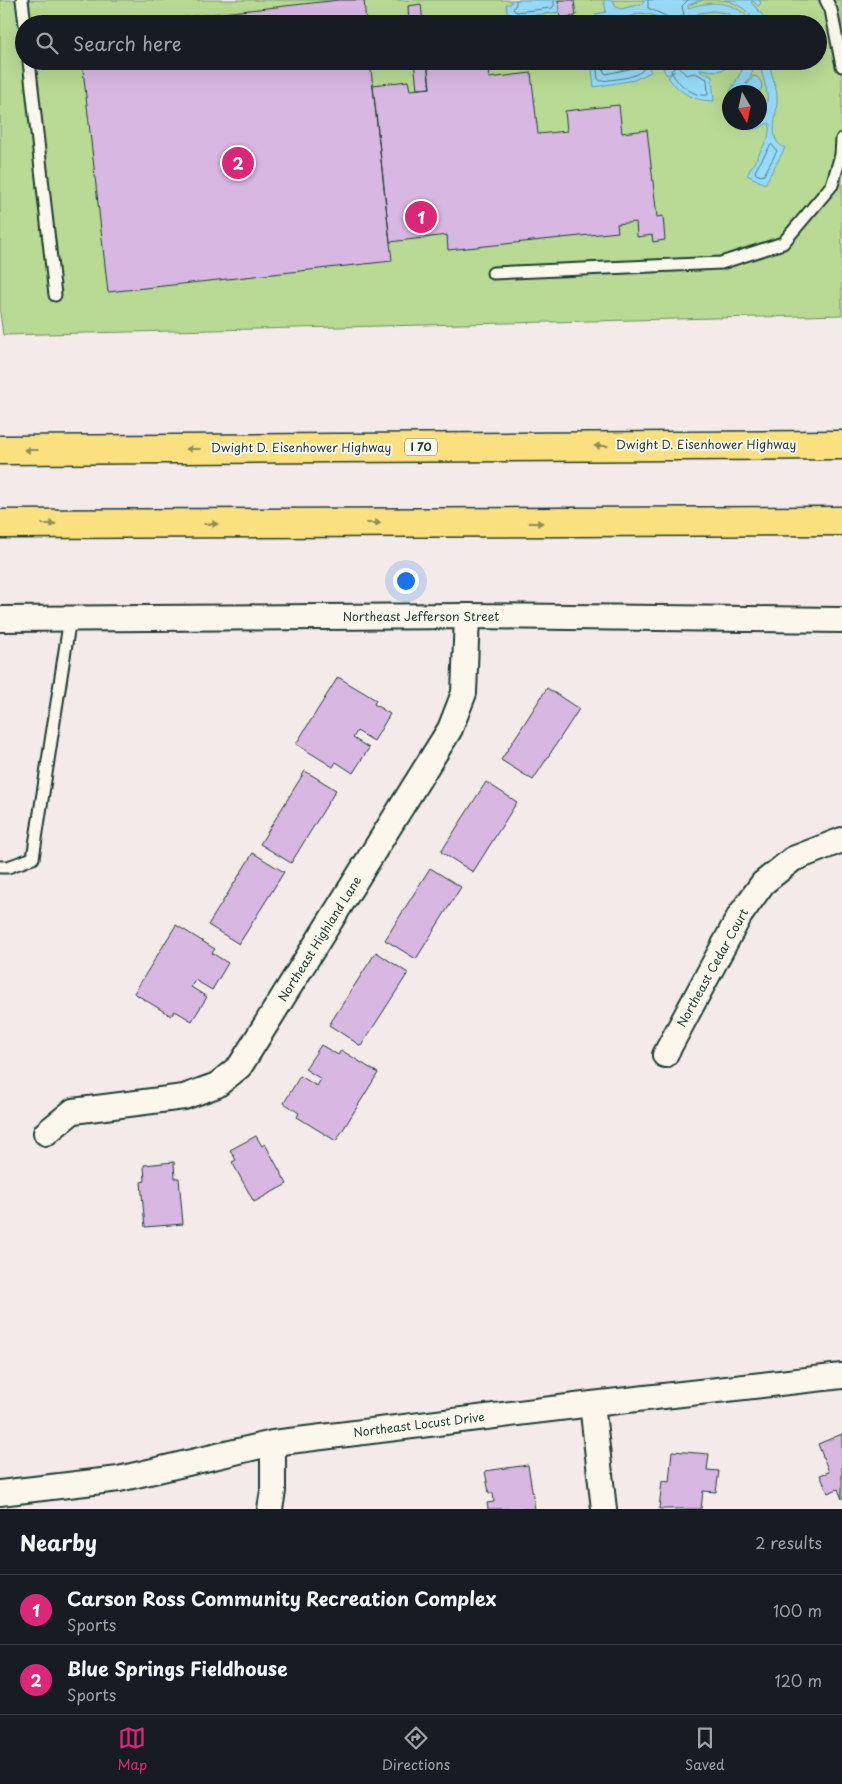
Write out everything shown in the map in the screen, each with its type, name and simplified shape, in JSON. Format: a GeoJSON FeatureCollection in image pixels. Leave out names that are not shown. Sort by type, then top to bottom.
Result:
{"type":"FeatureCollection","features":[{"type":"Feature","properties":{"kind":"highway","name":"Dwight D. Eisenhower Highway"},"geometry":{"type":"LineString","coordinates":[[0,450],[842,444]]}},
{"type":"Feature","properties":{"kind":"highway"},"geometry":{"type":"LineString","coordinates":[[0,524],[842,522]]}},
{"type":"Feature","properties":{"kind":"street","name":"Northeast Jefferson Street"},"geometry":{"type":"LineString","coordinates":[[0,619],[467,616],[842,620]]}},
{"type":"Feature","properties":{"kind":"street","name":"Northeast Highland Lane"},"geometry":{"type":"LineString","coordinates":[[46,1134],[73,1111],[184,1097],[217,1085],[240,1066],[450,729],[464,692],[467,616]]}},
{"type":"Feature","properties":{"kind":"street","name":"Northeast Cedar Court"},"geometry":{"type":"LineString","coordinates":[[665,1055],[740,915],[763,883],[793,859],[842,840]]}},
{"type":"Feature","properties":{"kind":"street","name":"Northeast Locust Drive"},"geometry":{"type":"LineString","coordinates":[[0,1493],[119,1478],[273,1443],[842,1376]]}},
{"type":"Feature","properties":{"kind":"street"},"geometry":{"type":"LineString","coordinates":[[592,1404],[604,1509]]}},
{"type":"Feature","properties":{"kind":"street"},"geometry":{"type":"LineString","coordinates":[[270,1509],[273,1491],[273,1443]]}},
{"type":"Feature","properties":{"kind":"lane"},"geometry":{"type":"LineString","coordinates":[[22,0],[24,15]]}},
{"type":"Feature","properties":{"kind":"lane"},"geometry":{"type":"LineString","coordinates":[[826,0],[831,10],[842,66]]}},
{"type":"Feature","properties":{"kind":"lane"},"geometry":{"type":"LineString","coordinates":[[30,70],[55,295]]}},
{"type":"Feature","properties":{"kind":"lane"},"geometry":{"type":"LineString","coordinates":[[493,273],[721,264],[783,242],[832,185],[841,155],[842,139]]}},
{"type":"Feature","properties":{"kind":"lane"},"geometry":{"type":"LineString","coordinates":[[0,867],[8,868],[33,858],[70,618]]}},
{"type":"Feature","properties":{"kind":"green space"},"geometry":{"type":"Polygon","coordinates":[[[0,0],[842,0],[842,315],[3,335],[0,312],[0,0]]]}},
{"type":"Feature","properties":{"kind":"water"},"geometry":{"type":"Polygon","coordinates":[[[511,0],[558,0],[560,12],[534,15],[508,15],[506,4],[511,4],[511,0]]]}},
{"type":"Feature","properties":{"kind":"water"},"geometry":{"type":"Polygon","coordinates":[[[604,0],[613,0],[616,7],[621,9],[642,4],[644,1],[642,0],[703,0],[688,5],[688,8],[716,3],[732,6],[745,15],[730,15],[713,11],[695,15],[652,15],[642,13],[635,15],[596,15],[606,12],[604,0]]]}},
{"type":"Feature","properties":{"kind":"water"},"geometry":{"type":"Polygon","coordinates":[[[724,0],[759,0],[761,3],[758,6],[753,1],[751,2],[762,15],[750,15],[734,3],[724,0]]]}},
{"type":"Feature","properties":{"kind":"water"},"geometry":{"type":"Polygon","coordinates":[[[592,70],[650,70],[651,72],[634,80],[594,87],[592,70]]]}},
{"type":"Feature","properties":{"kind":"water"},"geometry":{"type":"Polygon","coordinates":[[[664,70],[700,70],[701,72],[710,74],[712,77],[714,101],[700,100],[682,92],[668,77],[675,71],[667,75],[664,70]]]}},
{"type":"Feature","properties":{"kind":"water"},"geometry":{"type":"Polygon","coordinates":[[[742,70],[753,70],[746,84],[748,84],[753,76],[757,77],[762,85],[734,85],[742,70]]]}},
{"type":"Feature","properties":{"kind":"water"},"geometry":{"type":"Polygon","coordinates":[[[762,70],[771,70],[777,96],[774,124],[775,135],[778,143],[785,148],[765,184],[747,175],[768,138],[770,124],[767,124],[767,85],[765,85],[762,70]]]}},
{"type":"Feature","properties":{"kind":"building"},"geometry":{"type":"Polygon","coordinates":[[[339,0],[364,0],[365,15],[205,15],[339,0]]]}},
{"type":"Feature","properties":{"kind":"building"},"geometry":{"type":"Polygon","coordinates":[[[558,0],[574,0],[576,15],[560,15],[558,0]]]}},
{"type":"Feature","properties":{"kind":"building"},"geometry":{"type":"Polygon","coordinates":[[[421,4],[422,15],[408,15],[408,6],[421,4]]]}},
{"type":"Feature","properties":{"kind":"building"},"geometry":{"type":"Polygon","coordinates":[[[83,70],[371,70],[392,261],[108,292],[83,70]]]}},
{"type":"Feature","properties":{"kind":"building"},"geometry":{"type":"Polygon","coordinates":[[[415,70],[428,70],[430,88],[417,89],[415,70]]]}},
{"type":"Feature","properties":{"kind":"building"},"geometry":{"type":"Polygon","coordinates":[[[428,70],[488,70],[489,78],[531,73],[538,134],[567,131],[565,111],[619,105],[622,133],[647,130],[657,217],[663,216],[665,240],[653,242],[652,235],[637,237],[636,222],[617,224],[618,232],[448,250],[447,235],[390,242],[373,85],[408,81],[410,90],[430,88],[428,70]]]}},
{"type":"Feature","properties":{"kind":"building"},"geometry":{"type":"Polygon","coordinates":[[[338,677],[376,700],[374,704],[390,714],[374,741],[357,731],[353,738],[369,748],[353,773],[336,762],[333,767],[296,744],[338,677]]]}},
{"type":"Feature","properties":{"kind":"building"},"geometry":{"type":"Polygon","coordinates":[[[547,688],[579,709],[533,780],[501,760],[547,688]]]}},
{"type":"Feature","properties":{"kind":"building"},"geometry":{"type":"Polygon","coordinates":[[[305,771],[336,790],[291,863],[260,844],[305,771]]]}},
{"type":"Feature","properties":{"kind":"building"},"geometry":{"type":"Polygon","coordinates":[[[486,782],[517,802],[473,872],[441,852],[486,782]]]}},
{"type":"Feature","properties":{"kind":"building"},"geometry":{"type":"Polygon","coordinates":[[[253,853],[284,872],[239,944],[208,925],[253,853]]]}},
{"type":"Feature","properties":{"kind":"building"},"geometry":{"type":"Polygon","coordinates":[[[430,868],[461,887],[416,959],[385,940],[430,868]]]}},
{"type":"Feature","properties":{"kind":"building"},"geometry":{"type":"Polygon","coordinates":[[[176,925],[215,949],[212,953],[228,963],[212,990],[195,980],[191,987],[207,997],[192,1021],[175,1011],[171,1016],[134,993],[176,925]]]}},
{"type":"Feature","properties":{"kind":"building"},"geometry":{"type":"Polygon","coordinates":[[[376,952],[408,973],[361,1046],[329,1025],[376,952]]]}},
{"type":"Feature","properties":{"kind":"building"},"geometry":{"type":"Polygon","coordinates":[[[321,1045],[338,1055],[341,1050],[378,1073],[336,1141],[297,1117],[299,1113],[284,1103],[300,1076],[317,1086],[321,1079],[305,1069],[321,1045]]]}},
{"type":"Feature","properties":{"kind":"building"},"geometry":{"type":"Polygon","coordinates":[[[256,1136],[262,1146],[265,1144],[287,1184],[254,1202],[232,1162],[236,1160],[230,1150],[256,1136]]]}},
{"type":"Feature","properties":{"kind":"building"},"geometry":{"type":"Polygon","coordinates":[[[174,1162],[175,1178],[179,1178],[183,1224],[145,1227],[141,1182],[145,1181],[144,1165],[174,1162]]]}},
{"type":"Feature","properties":{"kind":"building"},"geometry":{"type":"Polygon","coordinates":[[[842,1434],[842,1499],[838,1489],[828,1493],[820,1475],[829,1472],[818,1444],[842,1434]]]}},
{"type":"Feature","properties":{"kind":"building"},"geometry":{"type":"Polygon","coordinates":[[[672,1451],[709,1454],[707,1470],[719,1471],[716,1492],[703,1491],[701,1509],[659,1509],[662,1481],[669,1482],[672,1451]]]}},
{"type":"Feature","properties":{"kind":"building"},"geometry":{"type":"Polygon","coordinates":[[[528,1465],[535,1509],[488,1509],[487,1503],[494,1502],[493,1493],[489,1493],[485,1471],[528,1465]]]}},
{"type":"Feature","properties":{"kind":"place","name":"Blue Springs Fieldhouse"},"geometry":{"type":"Point","coordinates":[238,163]}},
{"type":"Feature","properties":{"kind":"place","name":"Carson Ross Community Recreation Complex"},"geometry":{"type":"Point","coordinates":[421,217]}}]}
